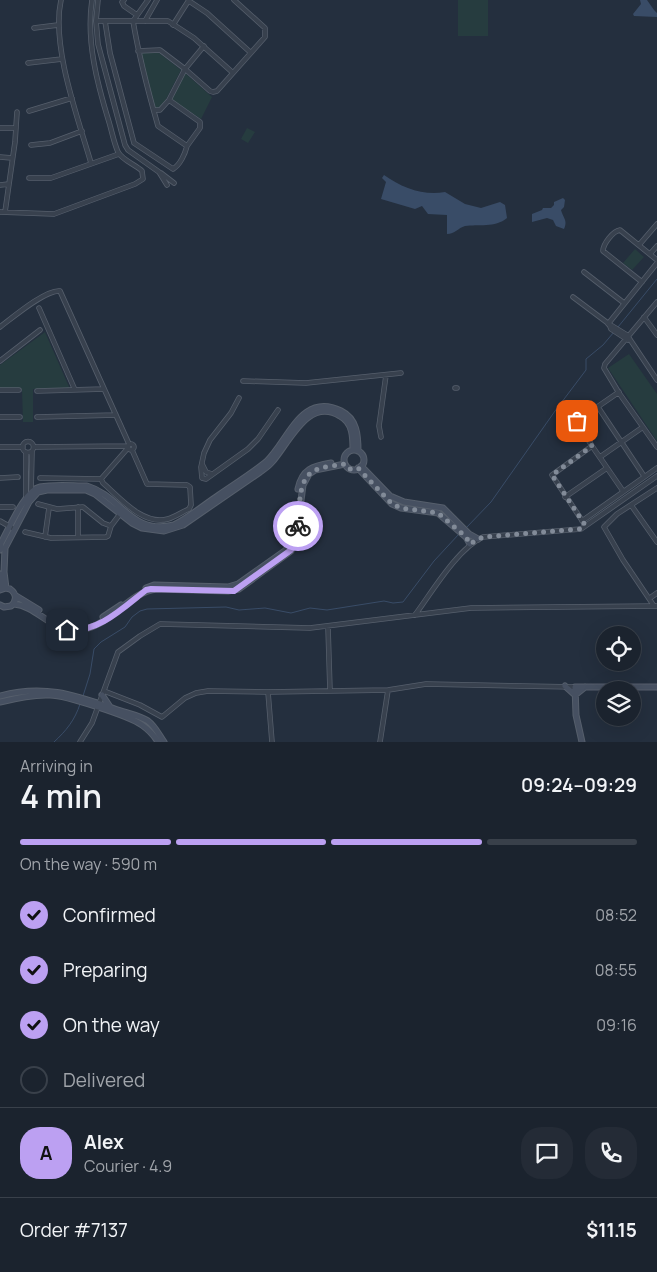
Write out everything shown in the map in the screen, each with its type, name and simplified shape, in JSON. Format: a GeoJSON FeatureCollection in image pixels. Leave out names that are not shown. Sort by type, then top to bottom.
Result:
{"type":"FeatureCollection","features":[{"type":"Feature","properties":{"kind":"street"},"geometry":{"type":"LineString","coordinates":[[60,0],[58,25],[62,59],[92,163]]}},
{"type":"Feature","properties":{"kind":"street"},"geometry":{"type":"LineString","coordinates":[[0,212],[54,214],[140,182],[143,174],[139,168],[119,154],[105,109],[93,59],[90,22],[92,0]]}},
{"type":"Feature","properties":{"kind":"street"},"geometry":{"type":"LineString","coordinates":[[98,0],[96,21],[98,44],[125,145],[128,150],[174,183]]}},
{"type":"Feature","properties":{"kind":"street"},"geometry":{"type":"LineString","coordinates":[[124,0],[122,2],[124,6],[137,15]]}},
{"type":"Feature","properties":{"kind":"street"},"geometry":{"type":"LineString","coordinates":[[148,0],[133,21],[138,51],[158,126],[187,146]]}},
{"type":"Feature","properties":{"kind":"street"},"geometry":{"type":"LineString","coordinates":[[145,21],[157,0]]}},
{"type":"Feature","properties":{"kind":"street"},"geometry":{"type":"LineString","coordinates":[[173,25],[189,0],[207,13],[250,52]]}},
{"type":"Feature","properties":{"kind":"street"},"geometry":{"type":"LineString","coordinates":[[138,51],[160,50],[213,92],[217,91],[264,37],[265,28],[234,0]]}},
{"type":"Feature","properties":{"kind":"street"},"geometry":{"type":"LineString","coordinates":[[96,21],[168,21],[204,46],[232,72]]}},
{"type":"Feature","properties":{"kind":"street"},"geometry":{"type":"LineString","coordinates":[[105,21],[110,53],[134,143],[173,169],[176,168],[187,146],[200,128],[200,122],[169,100]]}},
{"type":"Feature","properties":{"kind":"street"},"geometry":{"type":"LineString","coordinates":[[34,28],[58,25]]}},
{"type":"Feature","properties":{"kind":"street"},"geometry":{"type":"LineString","coordinates":[[154,110],[160,110],[169,100],[186,69],[204,46]]}},
{"type":"Feature","properties":{"kind":"street"},"geometry":{"type":"LineString","coordinates":[[28,63],[62,59]]}},
{"type":"Feature","properties":{"kind":"street"},"geometry":{"type":"LineString","coordinates":[[30,111],[72,98]]}},
{"type":"Feature","properties":{"kind":"street"},"geometry":{"type":"LineString","coordinates":[[5,212],[17,112]]}},
{"type":"Feature","properties":{"kind":"street"},"geometry":{"type":"LineString","coordinates":[[0,128],[16,128]]}},
{"type":"Feature","properties":{"kind":"street"},"geometry":{"type":"LineString","coordinates":[[32,144],[50,143],[82,130]]}},
{"type":"Feature","properties":{"kind":"street"},"geometry":{"type":"LineString","coordinates":[[29,178],[52,178],[119,154]]}},
{"type":"Feature","properties":{"kind":"street"},"geometry":{"type":"LineString","coordinates":[[0,158],[12,158]]}},
{"type":"Feature","properties":{"kind":"street"},"geometry":{"type":"LineString","coordinates":[[159,172],[167,185]]}},
{"type":"Feature","properties":{"kind":"street"},"geometry":{"type":"LineString","coordinates":[[0,184],[9,184]]}},
{"type":"Feature","properties":{"kind":"street"},"geometry":{"type":"LineString","coordinates":[[639,246],[657,224]]}},
{"type":"Feature","properties":{"kind":"street"},"geometry":{"type":"LineString","coordinates":[[610,325],[624,302],[642,282],[657,262],[650,254],[618,230],[603,246],[603,251],[642,282]]}},
{"type":"Feature","properties":{"kind":"street"},"geometry":{"type":"LineString","coordinates":[[650,254],[657,246]]}},
{"type":"Feature","properties":{"kind":"street"},"geometry":{"type":"LineString","coordinates":[[584,272],[624,302]]}},
{"type":"Feature","properties":{"kind":"street"},"geometry":{"type":"LineString","coordinates":[[0,327],[25,308],[54,290],[62,292],[147,484],[190,486],[191,505],[189,509],[167,519],[151,519],[143,516],[102,481],[40,478]]}},
{"type":"Feature","properties":{"kind":"street"},"geometry":{"type":"LineString","coordinates":[[573,297],[626,337],[656,376]]}},
{"type":"Feature","properties":{"kind":"street"},"geometry":{"type":"LineString","coordinates":[[657,302],[626,337],[604,368],[657,447]]}},
{"type":"Feature","properties":{"kind":"street"},"geometry":{"type":"LineString","coordinates":[[39,308],[75,390]]}},
{"type":"Feature","properties":{"kind":"street"},"geometry":{"type":"LineString","coordinates":[[644,317],[657,336]]}},
{"type":"Feature","properties":{"kind":"street"},"geometry":{"type":"LineString","coordinates":[[0,361],[40,330]]}},
{"type":"Feature","properties":{"kind":"street"},"geometry":{"type":"LineString","coordinates":[[243,381],[306,384],[401,373]]}},
{"type":"Feature","properties":{"kind":"street"},"geometry":{"type":"LineString","coordinates":[[381,437],[379,426],[386,375]]}},
{"type":"Feature","properties":{"kind":"street"},"geometry":{"type":"LineString","coordinates":[[37,391],[104,389]]}},
{"type":"Feature","properties":{"kind":"street"},"geometry":{"type":"LineString","coordinates":[[0,390],[19,390]]}},
{"type":"Feature","properties":{"kind":"street"},"geometry":{"type":"LineString","coordinates":[[619,392],[577,421],[623,491]]}},
{"type":"Feature","properties":{"kind":"street"},"geometry":{"type":"LineString","coordinates":[[239,398],[231,413],[210,440],[204,453],[200,473],[202,478],[206,479],[248,449],[258,439],[278,410]]}},
{"type":"Feature","properties":{"kind":"street"},"geometry":{"type":"LineString","coordinates":[[598,407],[644,476]]}},
{"type":"Feature","properties":{"kind":"street"},"geometry":{"type":"LineString","coordinates":[[31,482],[34,485],[41,486],[87,486],[94,488],[132,518],[149,526],[167,527],[182,521],[268,460],[298,418],[312,410],[334,408],[350,418],[356,427],[356,450]]}},
{"type":"Feature","properties":{"kind":"street"},"geometry":{"type":"LineString","coordinates":[[28,499],[42,491],[86,490],[96,494],[132,523],[148,530],[164,531],[183,526],[272,463],[306,418],[321,411],[331,411],[343,418],[350,426],[356,450],[364,458],[360,467]]}},
{"type":"Feature","properties":{"kind":"street"},"geometry":{"type":"LineString","coordinates":[[37,417],[116,415]]}},
{"type":"Feature","properties":{"kind":"street"},"geometry":{"type":"LineString","coordinates":[[0,417],[20,417]]}},
{"type":"Feature","properties":{"kind":"street"},"geometry":{"type":"LineString","coordinates":[[600,457],[643,428]]}},
{"type":"Feature","properties":{"kind":"street"},"geometry":{"type":"LineString","coordinates":[[0,550],[1,543],[12,528],[31,492],[33,444],[28,442],[23,447]]}},
{"type":"Feature","properties":{"kind":"street"},"geometry":{"type":"LineString","coordinates":[[585,525],[552,475],[592,446]]}},
{"type":"Feature","properties":{"kind":"street"},"geometry":{"type":"LineString","coordinates":[[0,447],[23,447]]}},
{"type":"Feature","properties":{"kind":"street"},"geometry":{"type":"LineString","coordinates":[[23,447],[26,452],[28,499]]}},
{"type":"Feature","properties":{"kind":"street"},"geometry":{"type":"LineString","coordinates":[[120,447],[123,454]]}},
{"type":"Feature","properties":{"kind":"street"},"geometry":{"type":"LineString","coordinates":[[26,452],[33,449],[129,447]]}},
{"type":"Feature","properties":{"kind":"street"},"geometry":{"type":"LineString","coordinates":[[102,481],[129,447]]}},
{"type":"Feature","properties":{"kind":"street"},"geometry":{"type":"LineString","coordinates":[[356,450],[345,455],[345,463],[350,469],[360,467]]}},
{"type":"Feature","properties":{"kind":"street"},"geometry":{"type":"LineString","coordinates":[[2,589],[14,592],[16,596],[59,623],[66,626],[80,627],[94,623],[148,587],[233,586],[286,550],[290,545],[299,486],[304,472],[316,465],[345,463]]}},
{"type":"Feature","properties":{"kind":"street"},"geometry":{"type":"LineString","coordinates":[[1,607],[14,604],[29,608],[59,627],[83,630],[97,625],[146,590],[234,591],[291,550],[296,540],[303,485],[309,474],[315,470],[345,463]]}},
{"type":"Feature","properties":{"kind":"street"},"geometry":{"type":"LineString","coordinates":[[202,464],[206,472],[212,474]]}},
{"type":"Feature","properties":{"kind":"street"},"geometry":{"type":"LineString","coordinates":[[360,467],[396,500],[443,508],[452,520],[468,535],[478,539]]}},
{"type":"Feature","properties":{"kind":"street"},"geometry":{"type":"LineString","coordinates":[[566,497],[607,468]]}},
{"type":"Feature","properties":{"kind":"street"},"geometry":{"type":"LineString","coordinates":[[582,521],[657,468]]}},
{"type":"Feature","properties":{"kind":"street"},"geometry":{"type":"LineString","coordinates":[[416,615],[470,544],[478,539],[483,537],[580,529],[657,476]]}},
{"type":"Feature","properties":{"kind":"street"},"geometry":{"type":"LineString","coordinates":[[0,478],[18,478]]}},
{"type":"Feature","properties":{"kind":"street"},"geometry":{"type":"LineString","coordinates":[[31,492],[41,486]]}},
{"type":"Feature","properties":{"kind":"street"},"geometry":{"type":"LineString","coordinates":[[656,606],[623,560],[604,527],[617,514],[657,488]]}},
{"type":"Feature","properties":{"kind":"street"},"geometry":{"type":"LineString","coordinates":[[38,504],[49,508],[86,508],[103,523],[111,526]]}},
{"type":"Feature","properties":{"kind":"street"},"geometry":{"type":"LineString","coordinates":[[631,505],[657,542]]}},
{"type":"Feature","properties":{"kind":"street"},"geometry":{"type":"LineString","coordinates":[[0,508],[13,507]]}},
{"type":"Feature","properties":{"kind":"street"},"geometry":{"type":"LineString","coordinates":[[45,537],[49,508]]}},
{"type":"Feature","properties":{"kind":"street"},"geometry":{"type":"LineString","coordinates":[[78,508],[78,537]]}},
{"type":"Feature","properties":{"kind":"street"},"geometry":{"type":"LineString","coordinates":[[25,532],[45,537],[106,537],[120,514]]}},
{"type":"Feature","properties":{"kind":"street"},"geometry":{"type":"LineString","coordinates":[[0,521],[12,528]]}},
{"type":"Feature","properties":{"kind":"street"},"geometry":{"type":"LineString","coordinates":[[2,589],[5,548],[12,528]]}},
{"type":"Feature","properties":{"kind":"street"},"geometry":{"type":"LineString","coordinates":[[468,535],[470,544]]}},
{"type":"Feature","properties":{"kind":"street"},"geometry":{"type":"LineString","coordinates":[[0,574],[2,589]]}},
{"type":"Feature","properties":{"kind":"street"},"geometry":{"type":"LineString","coordinates":[[650,598],[657,593]]}},
{"type":"Feature","properties":{"kind":"street"},"geometry":{"type":"LineString","coordinates":[[14,604],[16,596]]}},
{"type":"Feature","properties":{"kind":"street"},"geometry":{"type":"LineString","coordinates":[[80,742],[92,723],[118,652],[160,624],[310,628],[471,608],[656,606]]}},
{"type":"Feature","properties":{"kind":"street"},"geometry":{"type":"LineString","coordinates":[[328,627],[330,691]]}},
{"type":"Feature","properties":{"kind":"street"},"geometry":{"type":"LineString","coordinates":[[102,694],[140,705],[162,717],[175,705],[196,693],[208,691],[388,690],[426,684],[657,688]]}},
{"type":"Feature","properties":{"kind":"street"},"geometry":{"type":"LineString","coordinates":[[565,686],[575,695]]}},
{"type":"Feature","properties":{"kind":"street"},"geometry":{"type":"LineString","coordinates":[[575,686],[576,715],[582,742]]}},
{"type":"Feature","properties":{"kind":"street"},"geometry":{"type":"LineString","coordinates":[[575,695],[585,687]]}},
{"type":"Feature","properties":{"kind":"street"},"geometry":{"type":"LineString","coordinates":[[0,696],[51,690],[98,706],[141,724],[153,734],[158,742]]}},
{"type":"Feature","properties":{"kind":"street"},"geometry":{"type":"LineString","coordinates":[[380,742],[388,690]]}},
{"type":"Feature","properties":{"kind":"street"},"geometry":{"type":"LineString","coordinates":[[268,692],[272,742]]}},
{"type":"Feature","properties":{"kind":"street"},"geometry":{"type":"LineString","coordinates":[[90,703],[96,701],[102,694]]}},
{"type":"Feature","properties":{"kind":"street"},"geometry":{"type":"LineString","coordinates":[[102,694],[110,707]]}},
{"type":"Feature","properties":{"kind":"street"},"geometry":{"type":"LineString","coordinates":[[0,702],[33,696],[72,697]]}},
{"type":"Feature","properties":{"kind":"street"},"geometry":{"type":"LineString","coordinates":[[98,706],[110,707],[141,717],[148,721],[164,742]]}},
{"type":"Feature","properties":{"kind":"green space"},"geometry":{"type":"Polygon","coordinates":[[[458,0],[488,0],[488,36],[458,36],[458,0]]]}},
{"type":"Feature","properties":{"kind":"green space"},"geometry":{"type":"Polygon","coordinates":[[[143,53],[159,53],[181,70],[163,105],[158,108],[155,108],[141,55],[143,53]]]}},
{"type":"Feature","properties":{"kind":"green space"},"geometry":{"type":"Polygon","coordinates":[[[185,73],[212,97],[201,119],[171,99],[185,73]]]}},
{"type":"Feature","properties":{"kind":"green space"},"geometry":{"type":"Polygon","coordinates":[[[247,128],[255,132],[248,143],[241,139],[247,128]]]}},
{"type":"Feature","properties":{"kind":"green space"},"geometry":{"type":"Polygon","coordinates":[[[635,249],[644,257],[632,270],[623,263],[635,249]]]}},
{"type":"Feature","properties":{"kind":"green space"},"geometry":{"type":"Polygon","coordinates":[[[45,332],[70,389],[33,389],[33,422],[23,422],[22,390],[0,390],[0,365],[45,332]]]}},
{"type":"Feature","properties":{"kind":"green space"},"geometry":{"type":"Polygon","coordinates":[[[629,354],[657,394],[657,441],[608,368],[629,354]]]}},
{"type":"Feature","properties":{"kind":"water"},"geometry":{"type":"Polygon","coordinates":[[[640,0],[647,0],[657,13],[657,17],[634,16],[633,14],[641,4],[640,0]]]}},
{"type":"Feature","properties":{"kind":"water"},"geometry":{"type":"Polygon","coordinates":[[[384,175],[398,184],[413,190],[429,193],[445,192],[465,204],[481,208],[500,202],[505,205],[507,218],[492,224],[465,226],[447,234],[447,215],[428,214],[422,206],[415,209],[381,199],[386,182],[382,178],[384,175]]]}},
{"type":"Feature","properties":{"kind":"water"},"geometry":{"type":"Polygon","coordinates":[[[563,198],[565,200],[564,207],[561,210],[565,221],[564,229],[556,226],[553,220],[547,218],[532,222],[532,214],[543,208],[551,208],[554,202],[563,198]]]}},
{"type":"Feature","properties":{"kind":"waterway"},"geometry":{"type":"LineString","coordinates":[[618,327],[657,279]]}},
{"type":"Feature","properties":{"kind":"waterway"},"geometry":{"type":"LineString","coordinates":[[466,528],[491,502],[586,370],[586,359],[603,345],[614,332]]}},
{"type":"Feature","properties":{"kind":"waterway"},"geometry":{"type":"LineString","coordinates":[[83,696],[90,674],[94,649],[101,642],[125,627],[132,617],[140,611],[147,609],[226,607],[239,610],[265,608],[291,613],[310,608],[327,610],[384,601],[393,603],[403,602],[434,561],[459,534]]}},
{"type":"Feature","properties":{"kind":"waterway"},"geometry":{"type":"LineString","coordinates":[[54,742],[70,725],[80,704]]}},
{"type":"Feature","properties":{"kind":"way so far"},"geometry":{"type":"LineString","coordinates":[[298,526],[305,479],[315,470],[345,464],[350,469],[358,468],[392,504],[401,508],[438,513],[466,537],[470,544],[483,537],[580,529],[585,525],[552,478],[552,474],[592,446],[577,421]]}},
{"type":"Feature","properties":{"kind":"route"},"geometry":{"type":"LineString","coordinates":[[67,630],[83,630],[97,625],[146,590],[234,591],[291,550],[296,540],[298,526]]}}]}
